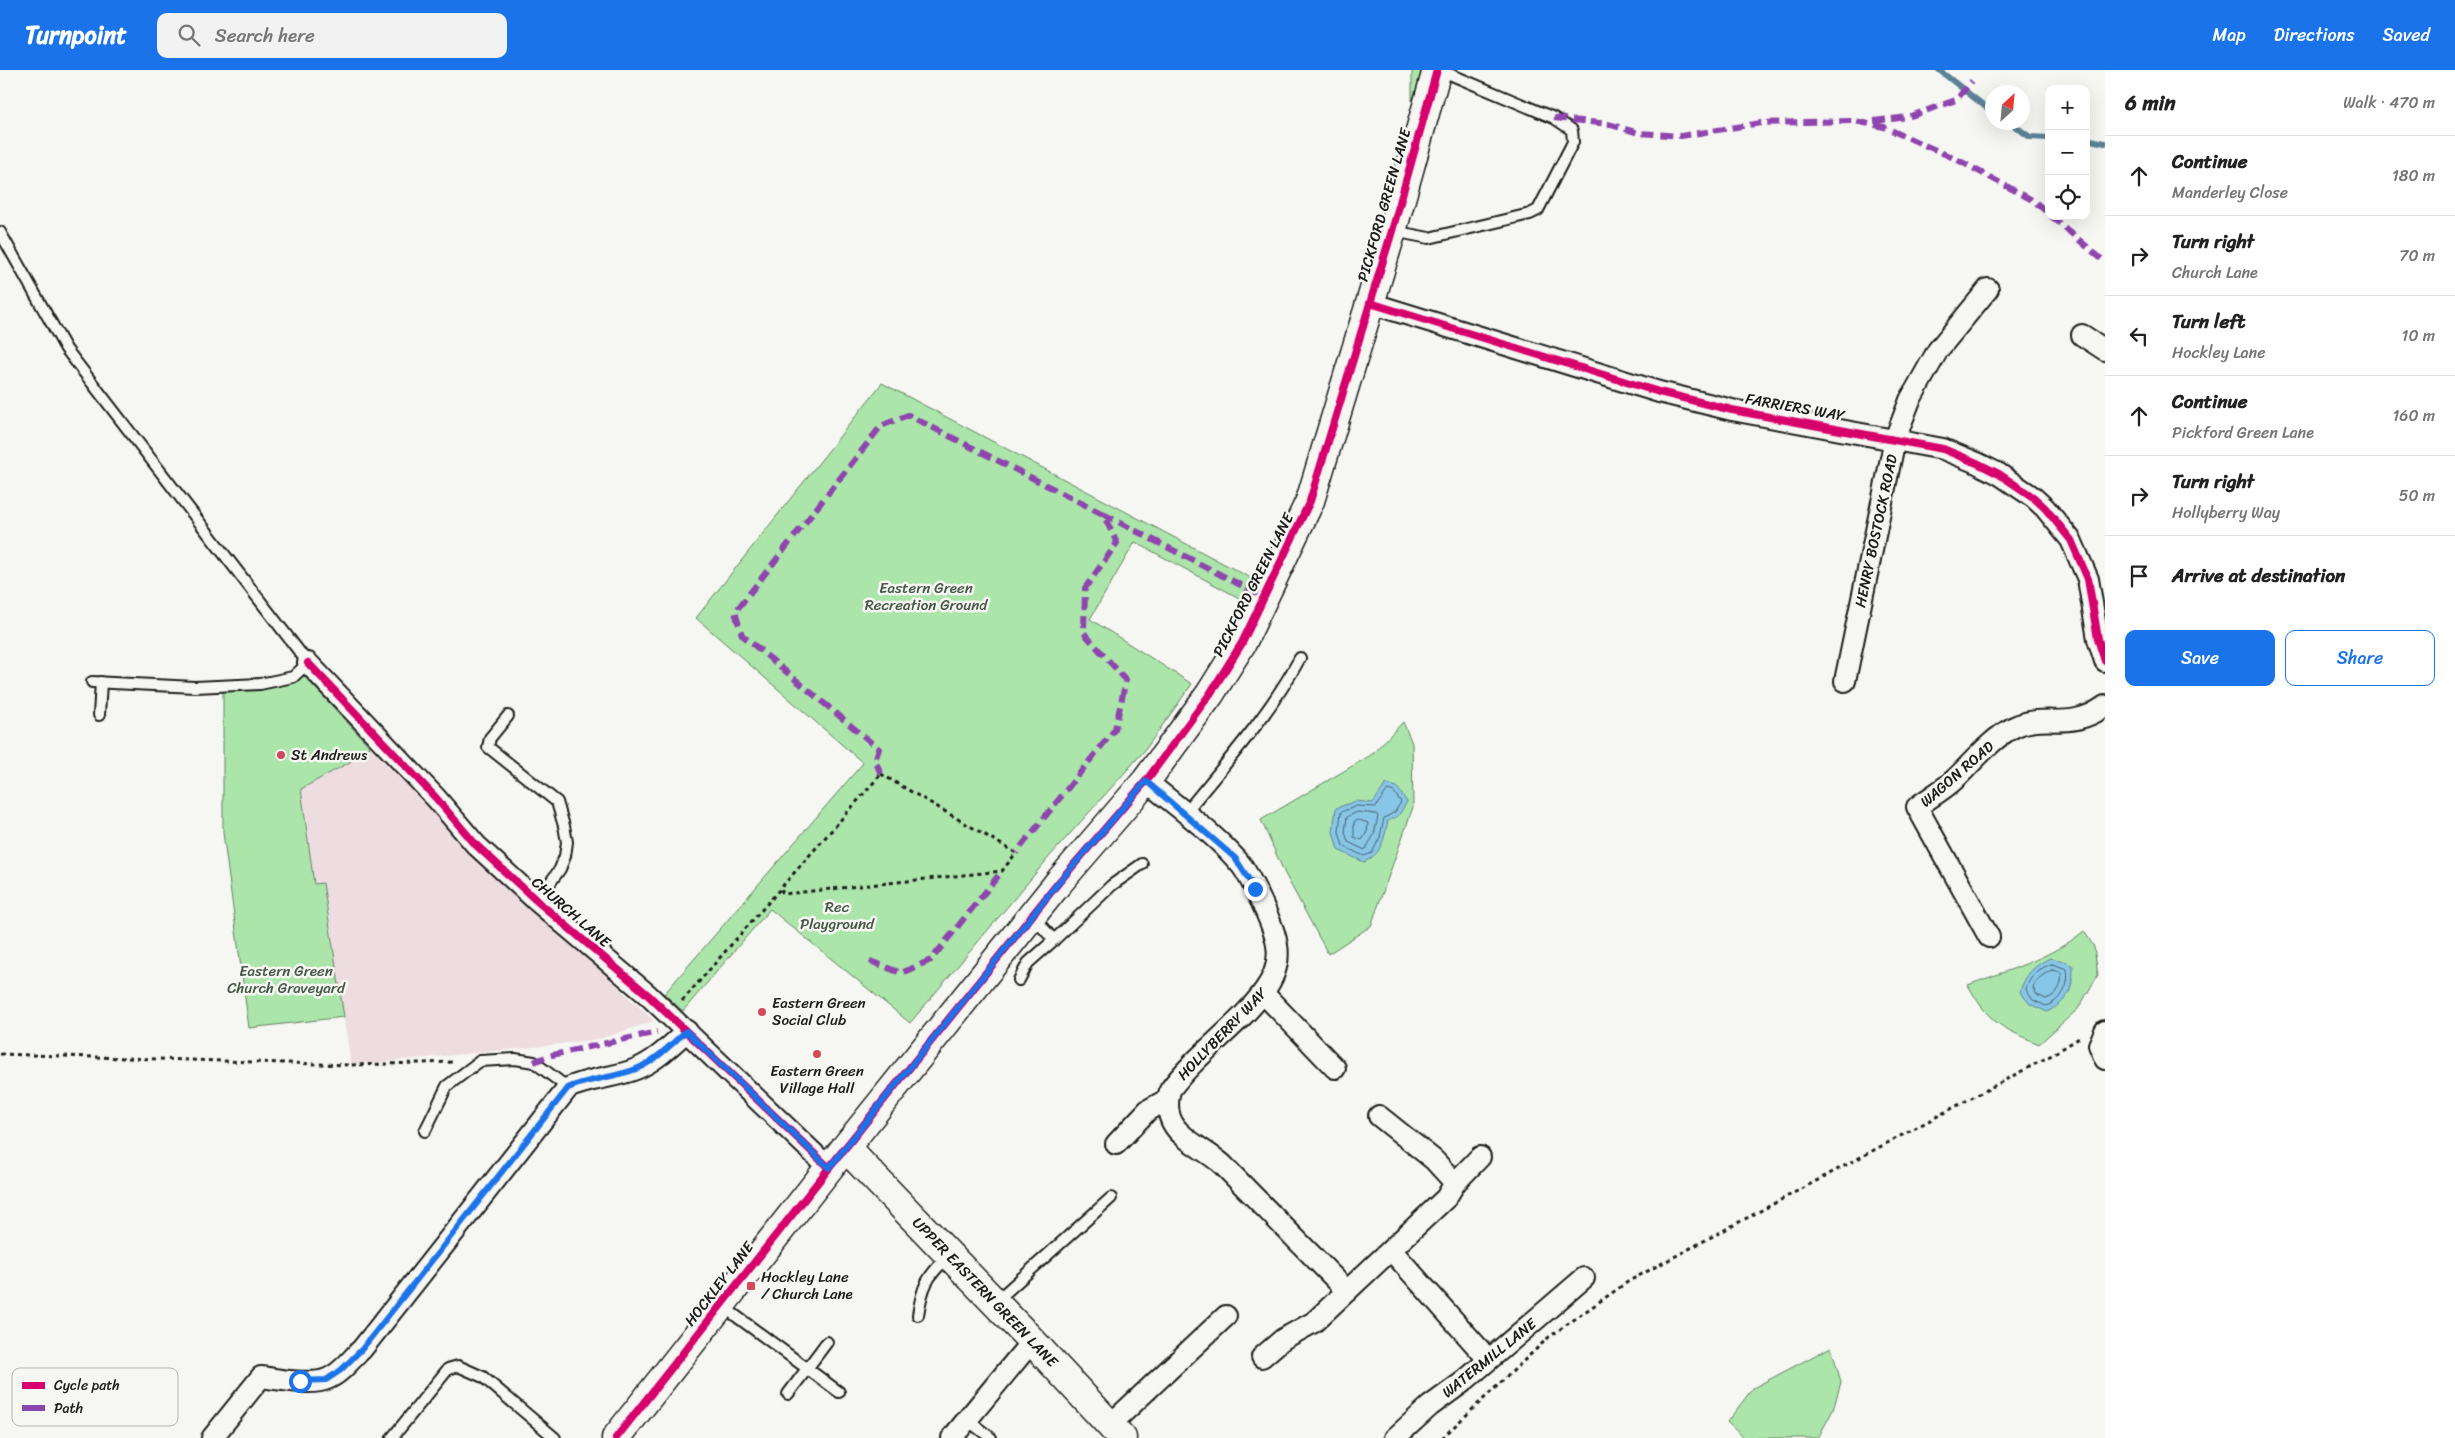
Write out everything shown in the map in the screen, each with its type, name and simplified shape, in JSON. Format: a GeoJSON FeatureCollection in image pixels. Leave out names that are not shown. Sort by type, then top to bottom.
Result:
{"type":"FeatureCollection","features":[{"type":"Feature","properties":{"kind":"street","name":"PICKFORD GREEN LANE"},"geometry":{"type":"LineString","coordinates":[[837,1158],[1032,916],[1146,781],[1210,694],[1242,643],[1310,501],[1392,231],[1436,71]]}},
{"type":"Feature","properties":{"kind":"street","name":"HENRY BOSTOCK ROAD"},"geometry":{"type":"LineString","coordinates":[[1845,680],[1895,439],[1910,400],[1938,350],[1988,288]]}},
{"type":"Feature","properties":{"kind":"street","name":"FARRIERS WAY"},"geometry":{"type":"LineString","coordinates":[[1370,303],[1659,392],[1732,410],[1895,439],[1960,455],[1999,474],[2033,497],[2045,508],[2071,540],[2085,573],[2098,594],[2098,639],[2105,662]]}},
{"type":"Feature","properties":{"kind":"street"},"geometry":{"type":"LineString","coordinates":[[2082,335],[2105,350]]}},
{"type":"Feature","properties":{"kind":"street","name":"CHURCH LANE"},"geometry":{"type":"LineString","coordinates":[[308,663],[436,798],[476,845],[686,1031],[837,1158]]}},
{"type":"Feature","properties":{"kind":"street","name":"WAGON ROAD"},"geometry":{"type":"LineString","coordinates":[[1989,937],[1917,806],[1952,782],[1989,746],[2016,726],[2034,722],[2078,719],[2105,706]]}},
{"type":"Feature","properties":{"kind":"street","name":"HOLLYBERRY WAY"},"geometry":{"type":"LineString","coordinates":[[1146,781],[1185,813],[1243,868],[1274,930],[1278,942],[1278,961],[1270,982],[1263,993],[1176,1082],[1168,1099]]}},
{"type":"Feature","properties":{"kind":"street"},"geometry":{"type":"LineString","coordinates":[[1263,993],[1335,1068]]}},
{"type":"Feature","properties":{"kind":"street"},"geometry":{"type":"LineString","coordinates":[[212,1438],[261,1378],[300,1381],[326,1380],[341,1370],[362,1349],[568,1088],[580,1082],[634,1070],[648,1063],[686,1031]]}},
{"type":"Feature","properties":{"kind":"street"},"geometry":{"type":"LineString","coordinates":[[2097,1032],[2099,1045],[2105,1059]]}},
{"type":"Feature","properties":{"kind":"street"},"geometry":{"type":"LineString","coordinates":[[1116,1144],[1148,1110],[1168,1099],[1168,1114],[1180,1134],[1207,1151],[1222,1164],[1347,1291]]}},
{"type":"Feature","properties":{"kind":"street"},"geometry":{"type":"LineString","coordinates":[[1379,1116],[1434,1160],[1455,1183]]}},
{"type":"Feature","properties":{"kind":"street"},"geometry":{"type":"LineString","coordinates":[[1262,1357],[1283,1339],[1314,1322],[1392,1251],[1446,1198],[1455,1183],[1480,1157]]}},
{"type":"Feature","properties":{"kind":"street","name":"UPPER EASTERN GREEN LANE"},"geometry":{"type":"LineString","coordinates":[[837,1158],[949,1256],[995,1302],[1116,1432]]}},
{"type":"Feature","properties":{"kind":"street","name":"HOCKLEY LANE"},"geometry":{"type":"LineString","coordinates":[[616,1438],[837,1158]]}},
{"type":"Feature","properties":{"kind":"street"},"geometry":{"type":"LineString","coordinates":[[1392,1251],[1488,1359]]}},
{"type":"Feature","properties":{"kind":"street","name":"WATERMILL LANE"},"geometry":{"type":"LineString","coordinates":[[1396,1438],[1430,1406],[1463,1382],[1584,1278]]}},
{"type":"Feature","properties":{"kind":"street"},"geometry":{"type":"LineString","coordinates":[[1116,1432],[1226,1316]]}},
{"type":"Feature","properties":{"kind":"street"},"geometry":{"type":"LineString","coordinates":[[952,1438],[1032,1341]]}},
{"type":"Feature","properties":{"kind":"lane"},"geometry":{"type":"LineString","coordinates":[[1392,231],[1429,238],[1530,214],[1538,210],[1574,142],[1572,130],[1554,118],[1447,73],[1436,71]]}},
{"type":"Feature","properties":{"kind":"lane"},"geometry":{"type":"LineString","coordinates":[[0,232],[66,349],[308,663],[293,677],[260,684],[194,687],[96,682],[99,715]]}},
{"type":"Feature","properties":{"kind":"lane"},"geometry":{"type":"LineString","coordinates":[[1185,813],[1252,732],[1289,678],[1300,658]]}},
{"type":"Feature","properties":{"kind":"lane"},"geometry":{"type":"LineString","coordinates":[[508,716],[490,738],[488,747],[505,762],[537,784],[557,802],[567,842],[560,869],[537,901]]}},
{"type":"Feature","properties":{"kind":"lane"},"geometry":{"type":"LineString","coordinates":[[1019,980],[1028,963],[1112,885],[1142,864]]}},
{"type":"Feature","properties":{"kind":"lane"},"geometry":{"type":"LineString","coordinates":[[1032,916],[1054,940]]}},
{"type":"Feature","properties":{"kind":"lane"},"geometry":{"type":"LineString","coordinates":[[425,1131],[447,1086],[480,1061],[515,1059],[534,1062],[568,1088]]}},
{"type":"Feature","properties":{"kind":"lane"},"geometry":{"type":"LineString","coordinates":[[995,1302],[1111,1198]]}},
{"type":"Feature","properties":{"kind":"lane"},"geometry":{"type":"LineString","coordinates":[[918,1315],[921,1292],[930,1274],[949,1256]]}},
{"type":"Feature","properties":{"kind":"lane"},"geometry":{"type":"LineString","coordinates":[[721,1304],[839,1392]]}},
{"type":"Feature","properties":{"kind":"lane"},"geometry":{"type":"LineString","coordinates":[[788,1394],[827,1342]]}},
{"type":"Feature","properties":{"kind":"lane"},"geometry":{"type":"LineString","coordinates":[[392,1438],[448,1368],[458,1366],[483,1377],[556,1438]]}},
{"type":"Feature","properties":{"kind":"lane"},"geometry":{"type":"LineString","coordinates":[[966,1419],[991,1438]]}},
{"type":"Feature","properties":{"kind":"path"},"geometry":{"type":"LineString","coordinates":[[669,1016],[780,889],[881,774],[1016,853],[1002,871],[784,894],[780,889]]}},
{"type":"Feature","properties":{"kind":"path"},"geometry":{"type":"LineString","coordinates":[[1442,1438],[1549,1337],[1628,1281],[2097,1032]]}},
{"type":"Feature","properties":{"kind":"path"},"geometry":{"type":"LineString","coordinates":[[0,1054],[351,1065],[480,1061]]}},
{"type":"Feature","properties":{"kind":"shaded area"},"geometry":{"type":"Polygon","coordinates":[[[370,747],[436,815],[654,1021],[600,1039],[351,1065],[323,884],[314,884],[301,789],[350,762],[370,747]]]}},
{"type":"Feature","properties":{"kind":"green space"},"geometry":{"type":"Polygon","coordinates":[[[1412,70],[1426,70],[1412,101],[1412,70]]]}},
{"type":"Feature","properties":{"kind":"green space","name":"Eastern Green Recreation Ground"},"geometry":{"type":"Polygon","coordinates":[[[882,383],[1251,578],[1241,599],[1135,542],[1090,619],[1192,684],[1145,750],[1050,856],[910,1023],[770,909],[683,1011],[664,994],[863,763],[696,618],[882,383]]]}},
{"type":"Feature","properties":{"kind":"green space","name":"Eastern Green Church Graveyard"},"geometry":{"type":"Polygon","coordinates":[[[304,676],[370,747],[350,762],[301,789],[314,884],[323,883],[344,1017],[249,1028],[223,833],[223,686],[271,686],[304,676]]]}},
{"type":"Feature","properties":{"kind":"green space"},"geometry":{"type":"Polygon","coordinates":[[[1403,722],[1412,743],[1413,807],[1371,926],[1328,954],[1285,874],[1261,820],[1371,755],[1403,722]]]}},
{"type":"Feature","properties":{"kind":"green space"},"geometry":{"type":"Polygon","coordinates":[[[2084,931],[2094,947],[2098,975],[2078,1009],[2039,1044],[2005,1028],[1989,1016],[1968,985],[2043,956],[2071,941],[2084,931]]]}},
{"type":"Feature","properties":{"kind":"green space"},"geometry":{"type":"Polygon","coordinates":[[[1831,1347],[1841,1382],[1833,1410],[1818,1438],[1744,1438],[1727,1422],[1753,1388],[1831,1347]]]}},
{"type":"Feature","properties":{"kind":"water"},"geometry":{"type":"Polygon","coordinates":[[[1386,784],[1397,787],[1407,802],[1398,816],[1388,821],[1383,840],[1375,855],[1364,862],[1338,850],[1333,832],[1336,808],[1356,801],[1373,803],[1386,784]]]}},
{"type":"Feature","properties":{"kind":"water"},"geometry":{"type":"Polygon","coordinates":[[[2050,958],[2064,961],[2073,966],[2073,975],[2071,988],[2065,999],[2047,1012],[2030,1004],[2020,992],[2031,971],[2050,958]]]}},
{"type":"Feature","properties":{"kind":"waterway"},"geometry":{"type":"LineString","coordinates":[[1939,70],[1985,106]]}},
{"type":"Feature","properties":{"kind":"waterway"},"geometry":{"type":"LineString","coordinates":[[2020,130],[2030,137],[2045,138]]}},
{"type":"Feature","properties":{"kind":"waterway"},"geometry":{"type":"LineString","coordinates":[[2090,140],[2105,143]]}},
{"type":"Feature","properties":{"kind":"marked path"},"geometry":{"type":"LineString","coordinates":[[1874,121],[1908,117],[1956,100],[1972,81]]}},
{"type":"Feature","properties":{"kind":"marked path"},"geometry":{"type":"LineString","coordinates":[[1554,118],[1608,124],[1639,133],[1681,136],[1761,123],[1855,121],[1884,127],[1958,160],[2034,201],[2045,211]]}},
{"type":"Feature","properties":{"kind":"marked path"},"geometry":{"type":"LineString","coordinates":[[2056,220],[2105,262]]}},
{"type":"Feature","properties":{"kind":"marked path"},"geometry":{"type":"LineString","coordinates":[[881,774],[875,760],[879,749],[742,635],[735,612],[881,426],[908,415],[1103,514],[1117,543],[1085,588],[1084,633],[1126,680],[1115,729],[1016,853]]}},
{"type":"Feature","properties":{"kind":"marked path"},"geometry":{"type":"LineString","coordinates":[[1103,514],[1264,597]]}},
{"type":"Feature","properties":{"kind":"marked path"},"geometry":{"type":"LineString","coordinates":[[870,961],[901,973],[931,960],[1002,871]]}},
{"type":"Feature","properties":{"kind":"marked path"},"geometry":{"type":"LineString","coordinates":[[534,1062],[548,1056],[657,1032]]}},
{"type":"Feature","properties":{"kind":"cycle path"},"geometry":{"type":"LineString","coordinates":[[616,1438],[829,1168],[1059,882],[1146,781],[1210,694],[1242,643],[1310,501],[1392,231],[1437,70]]}},
{"type":"Feature","properties":{"kind":"cycle path"},"geometry":{"type":"LineString","coordinates":[[1370,303],[1659,392],[1732,410],[1943,449],[1977,463],[1999,474],[2033,497],[2045,508],[2071,540],[2088,579],[2098,639],[2105,661]]}},
{"type":"Feature","properties":{"kind":"cycle path"},"geometry":{"type":"LineString","coordinates":[[308,663],[436,798],[476,845],[537,901],[648,995],[829,1168]]}},
{"type":"Feature","properties":{"kind":"place","name":"St Andrews"},"geometry":{"type":"Point","coordinates":[281,755]}},
{"type":"Feature","properties":{"kind":"place","name":"Eastern Green Social Club"},"geometry":{"type":"Point","coordinates":[762,1012]}},
{"type":"Feature","properties":{"kind":"place","name":"Eastern Green Village Hall"},"geometry":{"type":"Point","coordinates":[817,1054]}},
{"type":"Feature","properties":{"kind":"place","name":"Hockley Lane / Church Lane"},"geometry":{"type":"Point","coordinates":[751,1286]}},
{"type":"Feature","properties":{"kind":"route"},"geometry":{"type":"LineString","coordinates":[[300,1381],[326,1380],[341,1370],[362,1349],[568,1088],[580,1082],[634,1070],[648,1063],[686,1031],[829,1168],[1059,882],[1146,781],[1235,858],[1255,889]]}},
{"type":"Feature","properties":{"kind":"park label","name":"Rec Playground"},"geometry":{"type":"Point","coordinates":[837,916]}}]}
